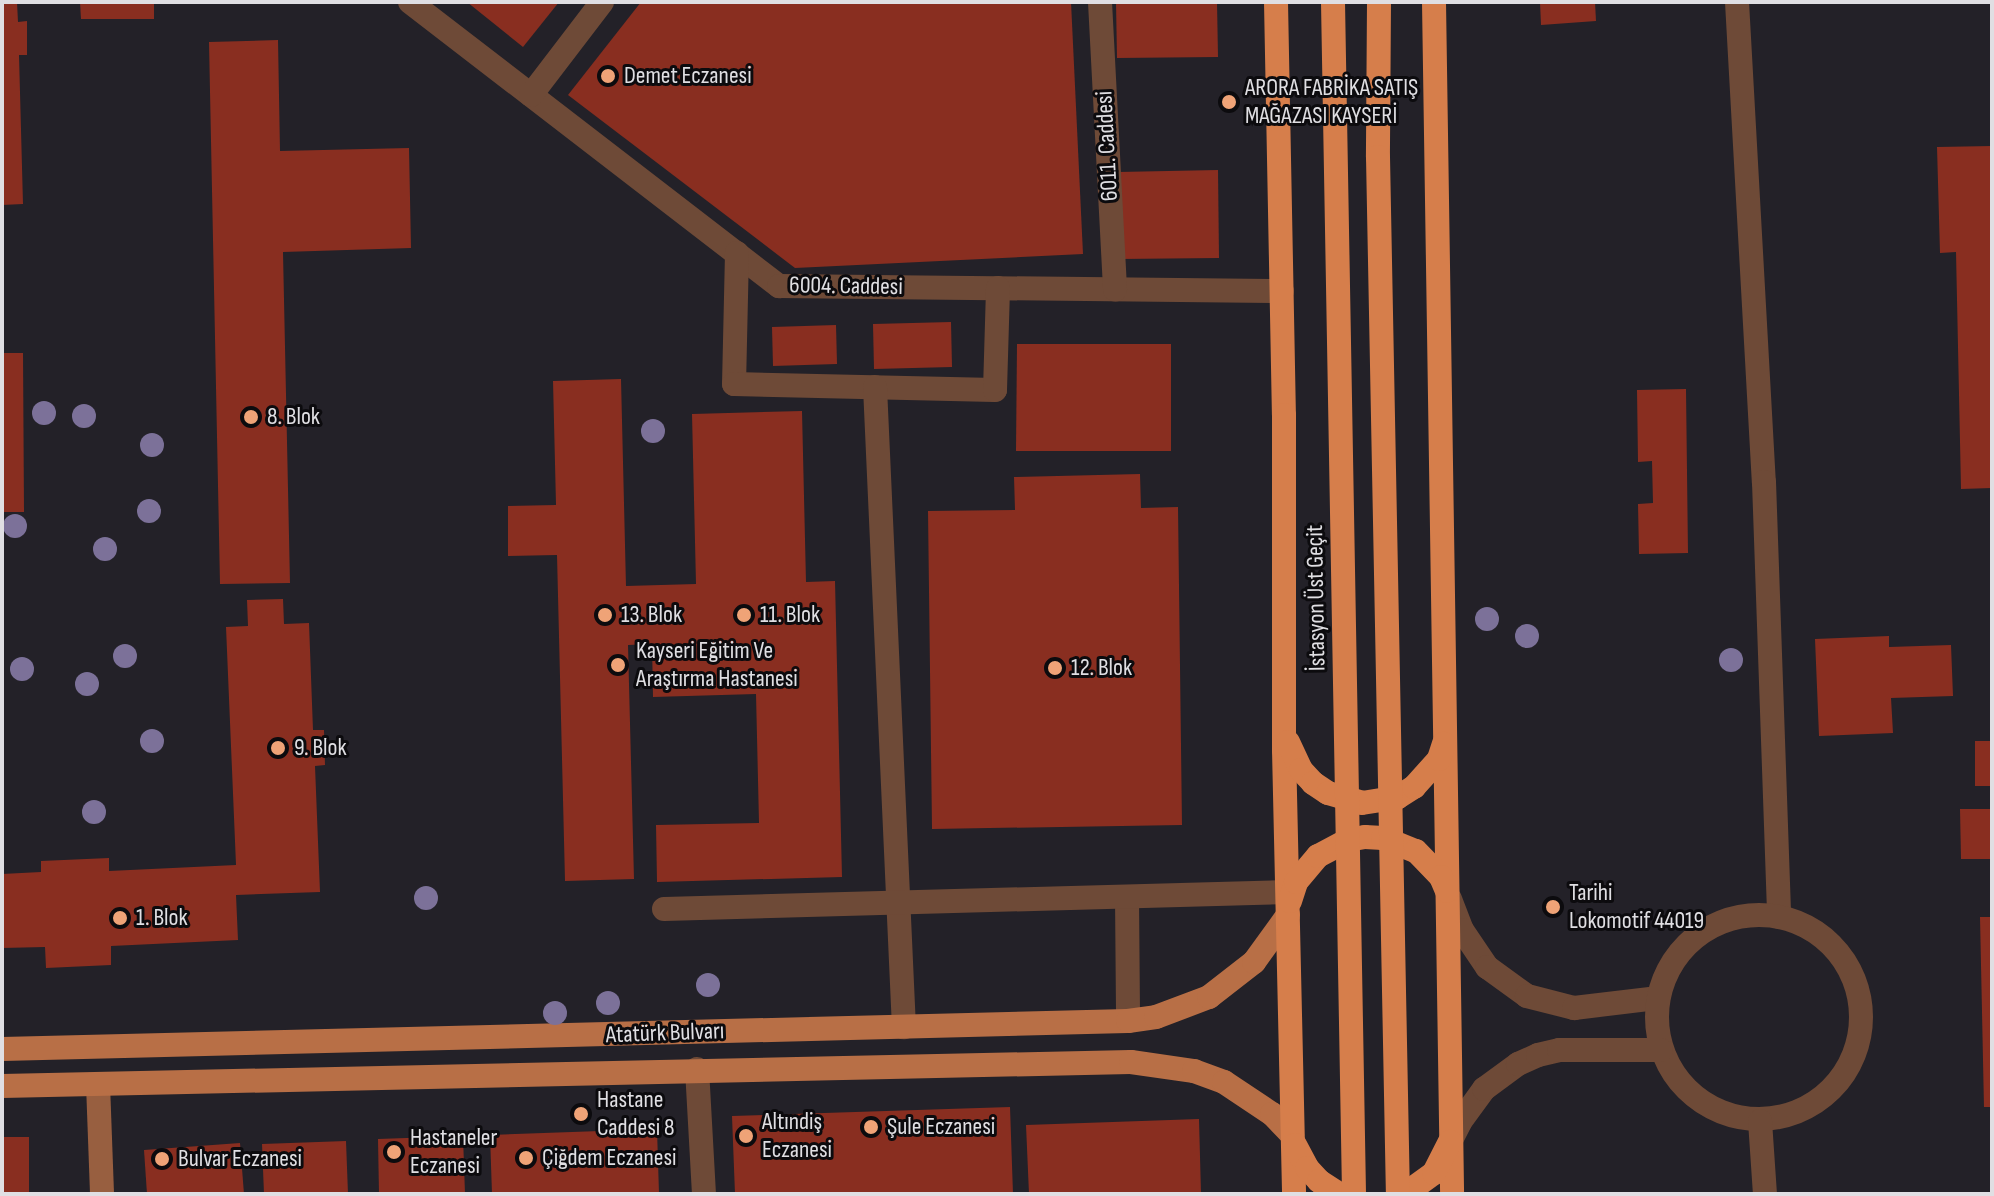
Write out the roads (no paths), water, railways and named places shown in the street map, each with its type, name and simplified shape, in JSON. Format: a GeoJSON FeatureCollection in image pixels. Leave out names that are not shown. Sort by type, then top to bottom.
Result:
{"type":"FeatureCollection","features":[{"type":"Feature","properties":{"kind":"highway"},"geometry":{"type":"LineString","coordinates":[[1276,2],[1282,291],[1287,904],[1294,1194]]}},
{"type":"Feature","properties":{"kind":"highway","name":"İstasyon Üst Geçit"},"geometry":{"type":"LineString","coordinates":[[1333,2],[1354,1194]]}},
{"type":"Feature","properties":{"kind":"highway"},"geometry":{"type":"LineString","coordinates":[[1379,2],[1378,172],[1398,1194]]}},
{"type":"Feature","properties":{"kind":"highway"},"geometry":{"type":"LineString","coordinates":[[1434,2],[1452,1194]]}},
{"type":"Feature","properties":{"kind":"highway"},"geometry":{"type":"LineString","coordinates":[[1285,733],[1292,754],[1313,783],[1328,793],[1362,803],[1389,799],[1414,787],[1439,759],[1446,738]]}},
{"type":"Feature","properties":{"kind":"highway"},"geometry":{"type":"LineString","coordinates":[[1287,904],[1305,868],[1332,846],[1365,837],[1383,838],[1416,851],[1441,877],[1448,893]]}},
{"type":"Feature","properties":{"kind":"highway"},"geometry":{"type":"LineString","coordinates":[[1292,1135],[1307,1168],[1319,1181],[1339,1194]]}},
{"type":"Feature","properties":{"kind":"highway"},"geometry":{"type":"LineString","coordinates":[[1405,1194],[1434,1173],[1451,1140]]}},
{"type":"Feature","properties":{"kind":"main road","name":"Atatürk Bulvarı"},"geometry":{"type":"LineString","coordinates":[[2,1049],[1128,1021],[1156,1017],[1209,997],[1254,962],[1287,904]]}},
{"type":"Feature","properties":{"kind":"main road","name":"Atatürk Bulvarı"},"geometry":{"type":"LineString","coordinates":[[2,1086],[697,1069],[1163,1064],[1224,1082],[1272,1114],[1292,1135]]}},
{"type":"Feature","properties":{"kind":"street","name":"6004. Caddesi"},"geometry":{"type":"LineString","coordinates":[[410,2],[779,286],[1282,291]]}},
{"type":"Feature","properties":{"kind":"street"},"geometry":{"type":"LineString","coordinates":[[531,95],[602,2]]}},
{"type":"Feature","properties":{"kind":"street","name":"6011. Caddesi"},"geometry":{"type":"LineString","coordinates":[[1100,2],[1115,290]]}},
{"type":"Feature","properties":{"kind":"street"},"geometry":{"type":"LineString","coordinates":[[1737,2],[1764,482],[1779,917]]}},
{"type":"Feature","properties":{"kind":"street"},"geometry":{"type":"LineString","coordinates":[[737,253],[734,384],[995,390],[998,288]]}},
{"type":"Feature","properties":{"kind":"street"},"geometry":{"type":"LineString","coordinates":[[875,387],[904,1027]]}},
{"type":"Feature","properties":{"kind":"street"},"geometry":{"type":"LineString","coordinates":[[1448,893],[1472,948],[1487,967],[1527,996],[1574,1008],[1658,998]]}},
{"type":"Feature","properties":{"kind":"street"},"geometry":{"type":"LineString","coordinates":[[1127,897],[1128,1021]]}},
{"type":"Feature","properties":{"kind":"street"},"geometry":{"type":"LineString","coordinates":[[664,909],[1127,897],[1287,904]]}},
{"type":"Feature","properties":{"kind":"street"},"geometry":{"type":"LineString","coordinates":[[1739,916],[1779,917],[1809,928],[1834,948],[1856,985],[1861,1027],[1848,1068],[1820,1100],[1801,1111],[1760,1121],[1738,1118],[1699,1101],[1683,1087],[1661,1050],[1657,1033],[1658,998],[1673,961],[1701,932],[1739,916]]}},
{"type":"Feature","properties":{"kind":"street"},"geometry":{"type":"LineString","coordinates":[[1451,1140],[1484,1089],[1518,1064],[1538,1055],[1559,1050],[1661,1050]]}},
{"type":"Feature","properties":{"kind":"street"},"geometry":{"type":"LineString","coordinates":[[697,1069],[704,1194]]}},
{"type":"Feature","properties":{"kind":"street"},"geometry":{"type":"LineString","coordinates":[[98,1084],[102,1194]]}},
{"type":"Feature","properties":{"kind":"street"},"geometry":{"type":"LineString","coordinates":[[1760,1121],[1765,1194]]}},
{"type":"Feature","properties":{"kind":"place","name":"Demet Eczanesi"},"geometry":{"type":"Point","coordinates":[608,76]}},
{"type":"Feature","properties":{"kind":"place","name":"ARORA FABRİKA SATIŞ MAĞAZASI KAYSERİ"},"geometry":{"type":"Point","coordinates":[1229,102]}},
{"type":"Feature","properties":{"kind":"place","name":"8. Blok"},"geometry":{"type":"Point","coordinates":[251,417]}},
{"type":"Feature","properties":{"kind":"place","name":"13. Blok"},"geometry":{"type":"Point","coordinates":[605,615]}},
{"type":"Feature","properties":{"kind":"place","name":"11. Blok"},"geometry":{"type":"Point","coordinates":[744,615]}},
{"type":"Feature","properties":{"kind":"place","name":"Kayseri Eğitim Ve Araştırma Hastanesi"},"geometry":{"type":"Point","coordinates":[618,665]}},
{"type":"Feature","properties":{"kind":"place","name":"12. Blok"},"geometry":{"type":"Point","coordinates":[1055,668]}},
{"type":"Feature","properties":{"kind":"place","name":"9. Blok"},"geometry":{"type":"Point","coordinates":[278,748]}},
{"type":"Feature","properties":{"kind":"place","name":"Tarihi Lokomotif 44019"},"geometry":{"type":"Point","coordinates":[1553,907]}},
{"type":"Feature","properties":{"kind":"place","name":"1. Blok"},"geometry":{"type":"Point","coordinates":[120,918]}},
{"type":"Feature","properties":{"kind":"place","name":"Hastane Caddesi 8"},"geometry":{"type":"Point","coordinates":[581,1114]}},
{"type":"Feature","properties":{"kind":"place","name":"Şule Eczanesi"},"geometry":{"type":"Point","coordinates":[871,1127]}},
{"type":"Feature","properties":{"kind":"place","name":"Altındiş Eczanesi"},"geometry":{"type":"Point","coordinates":[746,1136]}},
{"type":"Feature","properties":{"kind":"place","name":"Hastaneler Eczanesi"},"geometry":{"type":"Point","coordinates":[394,1152]}},
{"type":"Feature","properties":{"kind":"place","name":"Çiğdem Eczanesi"},"geometry":{"type":"Point","coordinates":[526,1158]}},
{"type":"Feature","properties":{"kind":"place","name":"Bulvar Eczanesi"},"geometry":{"type":"Point","coordinates":[162,1159]}}]}
